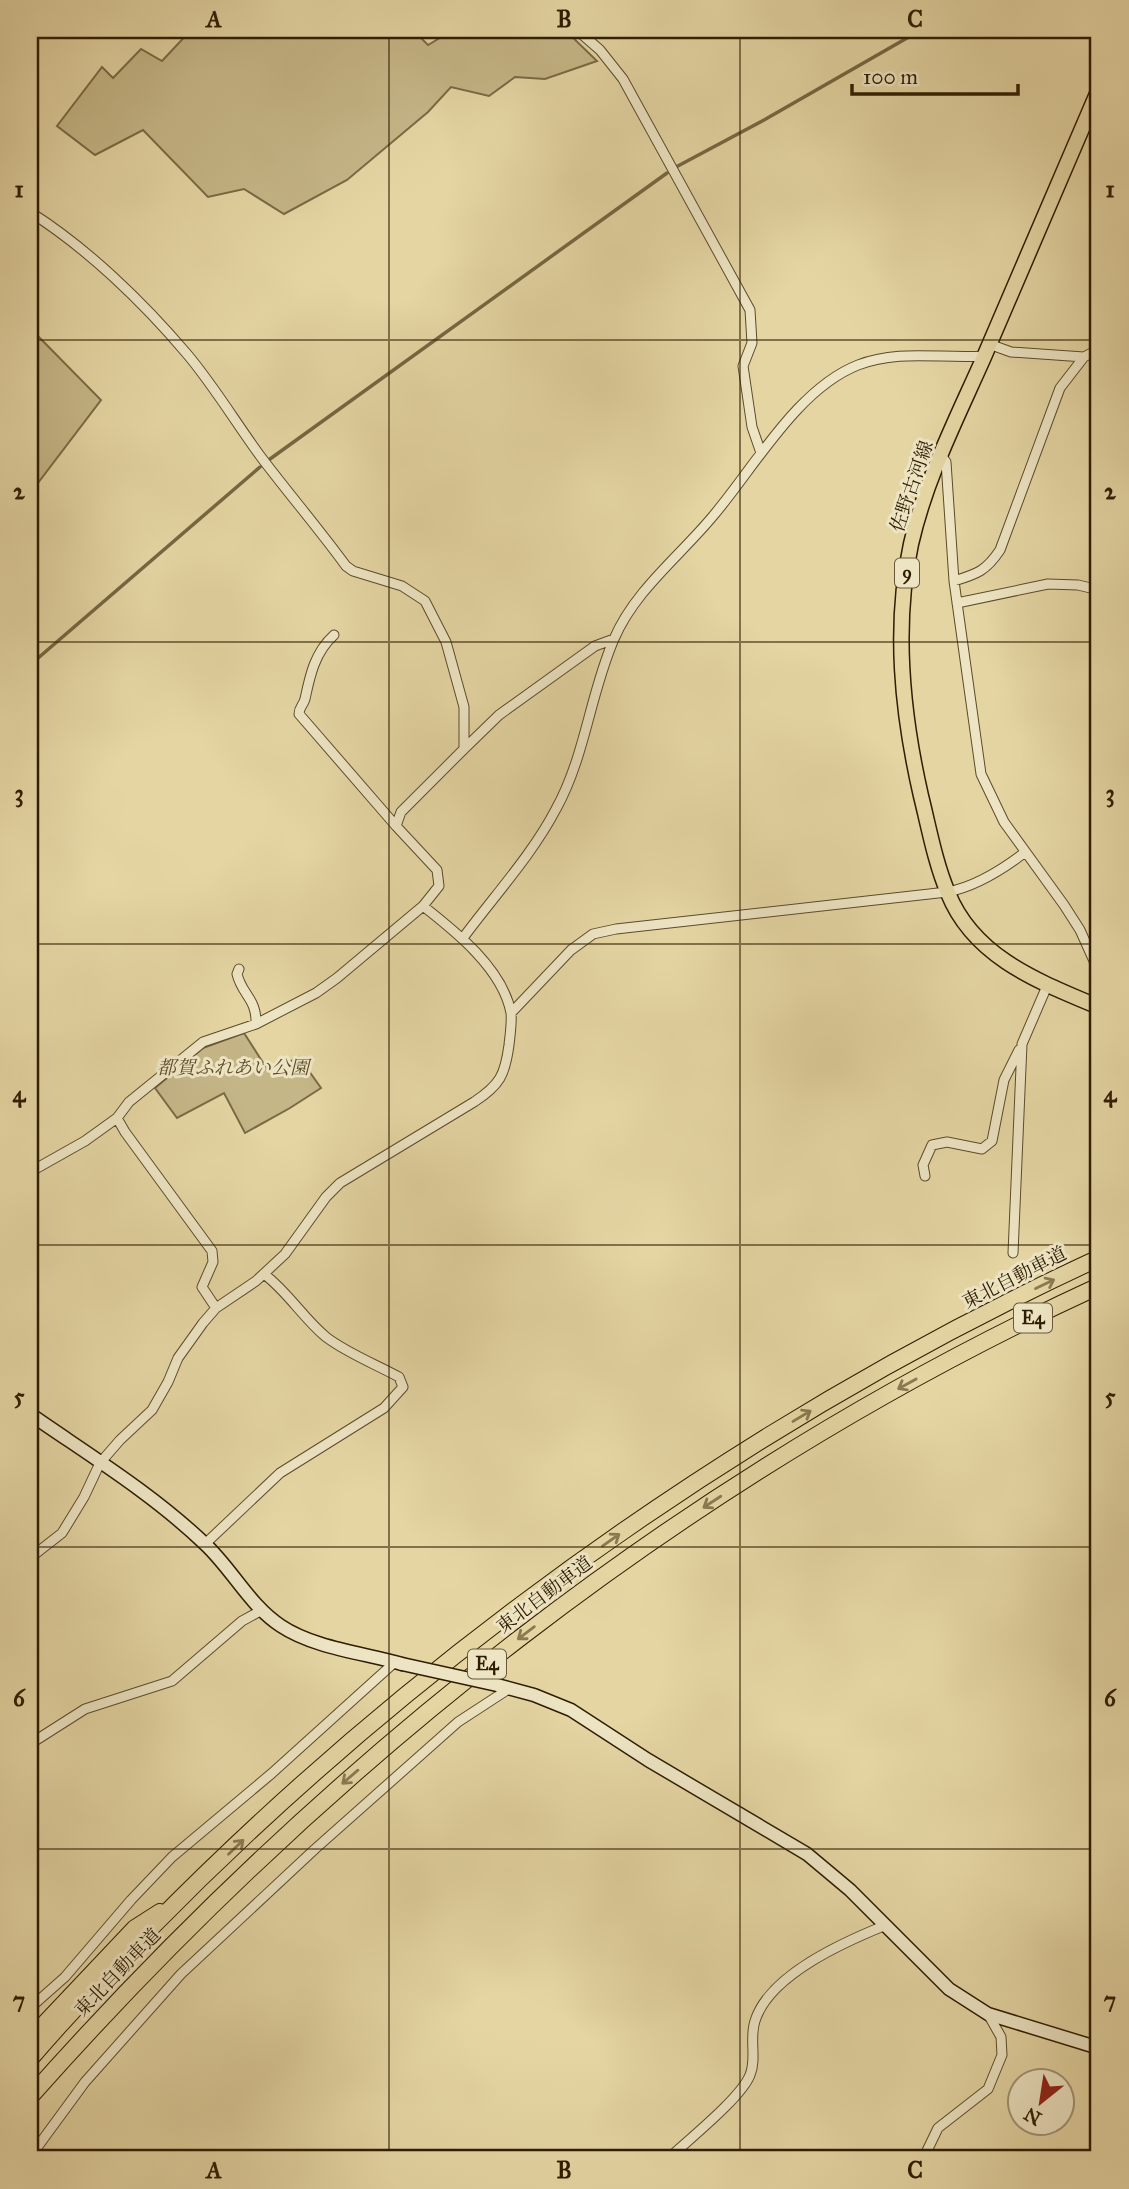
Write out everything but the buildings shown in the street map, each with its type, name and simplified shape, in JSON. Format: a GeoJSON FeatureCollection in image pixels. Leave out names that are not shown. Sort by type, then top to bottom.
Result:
{"type":"FeatureCollection","features":[{"type":"Feature","properties":{"kind":"highway","name":"東北自動車道"},"geometry":{"type":"LineString","coordinates":[[30,2059],[187,1894],[271,1813],[374,1723],[467,1647],[601,1548],[740,1454],[827,1401],[956,1330],[1099,1258]]}},
{"type":"Feature","properties":{"kind":"highway","name":"東北自動車道"},"geometry":{"type":"LineString","coordinates":[[30,2097],[171,1946],[290,1831],[454,1690],[536,1626],[668,1531],[825,1431],[967,1352],[1099,1286]]}},
{"type":"Feature","properties":{"kind":"highway"},"geometry":{"type":"LineString","coordinates":[[30,2039],[135,1928],[187,1894]]}},
{"type":"Feature","properties":{"kind":"highway"},"geometry":{"type":"LineString","coordinates":[[30,2110],[68,2054]]}},
{"type":"Feature","properties":{"kind":"main road","name":"佐野古河線"},"geometry":{"type":"LineString","coordinates":[[1099,89],[940,454],[926,492],[911,546],[903,605],[902,667],[907,731],[947,892],[968,927],[989,950],[1006,963],[1047,986],[1099,1007]]}},
{"type":"Feature","properties":{"kind":"street"},"geometry":{"type":"LineString","coordinates":[[577,30],[600,50],[623,79],[751,310],[752,343],[743,366],[752,427],[761,453]]}},
{"type":"Feature","properties":{"kind":"street"},"geometry":{"type":"LineString","coordinates":[[30,212],[61,232],[92,259],[145,309],[188,355],[262,459],[346,566],[353,571],[402,586],[425,601],[446,642],[464,707],[464,749]]}},
{"type":"Feature","properties":{"kind":"street"},"geometry":{"type":"LineString","coordinates":[[954,581],[979,573],[1000,550],[1060,388],[1084,357],[1099,349]]}},
{"type":"Feature","properties":{"kind":"street"},"geometry":{"type":"LineString","coordinates":[[463,938],[557,809],[614,639],[648,588],[713,517],[761,453],[793,416],[824,385],[856,366],[887,356],[986,350],[1084,357]]}},
{"type":"Feature","properties":{"kind":"street"},"geometry":{"type":"LineString","coordinates":[[940,454],[946,463],[954,581],[981,774],[997,810],[1024,853],[1080,930],[1099,972]]}},
{"type":"Feature","properties":{"kind":"street"},"geometry":{"type":"LineString","coordinates":[[957,603],[1048,584],[1078,585],[1099,590]]}},
{"type":"Feature","properties":{"kind":"street"},"geometry":{"type":"LineString","coordinates":[[30,1172],[85,1141],[117,1118],[129,1102],[203,1042],[256,1024],[316,993],[423,906],[439,886],[437,870],[396,827],[299,714],[313,665],[334,635]]}},
{"type":"Feature","properties":{"kind":"street"},"geometry":{"type":"LineString","coordinates":[[396,827],[401,812],[499,715],[595,646],[614,639]]}},
{"type":"Feature","properties":{"kind":"street"},"geometry":{"type":"LineString","coordinates":[[511,1013],[571,950],[593,934],[958,890],[1024,853]]}},
{"type":"Feature","properties":{"kind":"street"},"geometry":{"type":"LineString","coordinates":[[30,1558],[62,1533],[84,1497],[100,1463],[152,1410],[168,1382],[177,1358],[216,1308],[264,1274],[285,1254],[326,1197],[340,1183],[491,1091],[503,1074],[511,1013],[504,991],[463,938],[423,906]]}},
{"type":"Feature","properties":{"kind":"street"},"geometry":{"type":"LineString","coordinates":[[239,969],[239,984],[257,1009],[256,1024]]}},
{"type":"Feature","properties":{"kind":"street"},"geometry":{"type":"LineString","coordinates":[[925,1176],[923,1165],[932,1144],[947,1142],[982,1149],[992,1141],[1004,1080],[1023,1044],[1047,986]]}},
{"type":"Feature","properties":{"kind":"street"},"geometry":{"type":"LineString","coordinates":[[1013,1253],[1023,1044]]}},
{"type":"Feature","properties":{"kind":"street"},"geometry":{"type":"LineString","coordinates":[[117,1118],[212,1251],[213,1262],[202,1287],[216,1308]]}},
{"type":"Feature","properties":{"kind":"street"},"geometry":{"type":"LineString","coordinates":[[205,1544],[280,1473],[384,1408],[403,1387],[399,1377],[329,1339],[264,1274]]}},
{"type":"Feature","properties":{"kind":"street"},"geometry":{"type":"LineString","coordinates":[[30,1414],[162,1507],[205,1544],[262,1610],[282,1627],[303,1637],[398,1663],[534,1695],[571,1710],[648,1760],[788,1842],[824,1867],[886,1925],[948,1989],[988,2014],[1099,2049]]}},
{"type":"Feature","properties":{"kind":"street"},"geometry":{"type":"LineString","coordinates":[[30,1744],[85,1709],[172,1681],[242,1621],[262,1610]]}},
{"type":"Feature","properties":{"kind":"street"},"geometry":{"type":"LineString","coordinates":[[30,2008],[65,1977],[172,1857],[398,1663]]}},
{"type":"Feature","properties":{"kind":"street"},"geometry":{"type":"LineString","coordinates":[[30,2157],[86,2082],[181,1974],[315,1849],[458,1722],[503,1687]]}},
{"type":"Feature","properties":{"kind":"street"},"geometry":{"type":"LineString","coordinates":[[667,2159],[739,2092],[750,2076],[755,2020],[764,2004],[788,1977],[842,1943],[886,1925]]}},
{"type":"Feature","properties":{"kind":"street"},"geometry":{"type":"LineString","coordinates":[[923,2159],[938,2128],[988,2089],[1002,2054],[1001,2037],[988,2014]]}},
{"type":"Feature","properties":{"kind":"green space"},"geometry":{"type":"Polygon","coordinates":[[[191,30],[302,30],[322,35],[347,30],[413,30],[428,45],[453,30],[565,30],[597,61],[545,79],[515,77],[489,96],[451,87],[428,112],[347,180],[284,214],[244,189],[208,197],[143,130],[95,155],[57,126],[102,67],[113,78],[141,49],[162,61],[191,30]]]}},
{"type":"Feature","properties":{"kind":"green space"},"geometry":{"type":"Polygon","coordinates":[[[30,328],[101,400],[38,483],[30,498],[30,328]]]}},
{"type":"Feature","properties":{"kind":"green space","name":"都賀ふれあい公園"},"geometry":{"type":"Polygon","coordinates":[[[244,1033],[269,1072],[299,1057],[321,1088],[245,1133],[224,1093],[177,1118],[155,1088],[203,1048],[244,1033]]]}},
{"type":"Feature","properties":{"kind":"waterway"},"geometry":{"type":"LineString","coordinates":[[676,167],[921,30]]}},
{"type":"Feature","properties":{"kind":"waterway"},"geometry":{"type":"LineString","coordinates":[[270,459],[667,173]]}},
{"type":"Feature","properties":{"kind":"waterway"},"geometry":{"type":"LineString","coordinates":[[30,665],[260,467]]}}]}
